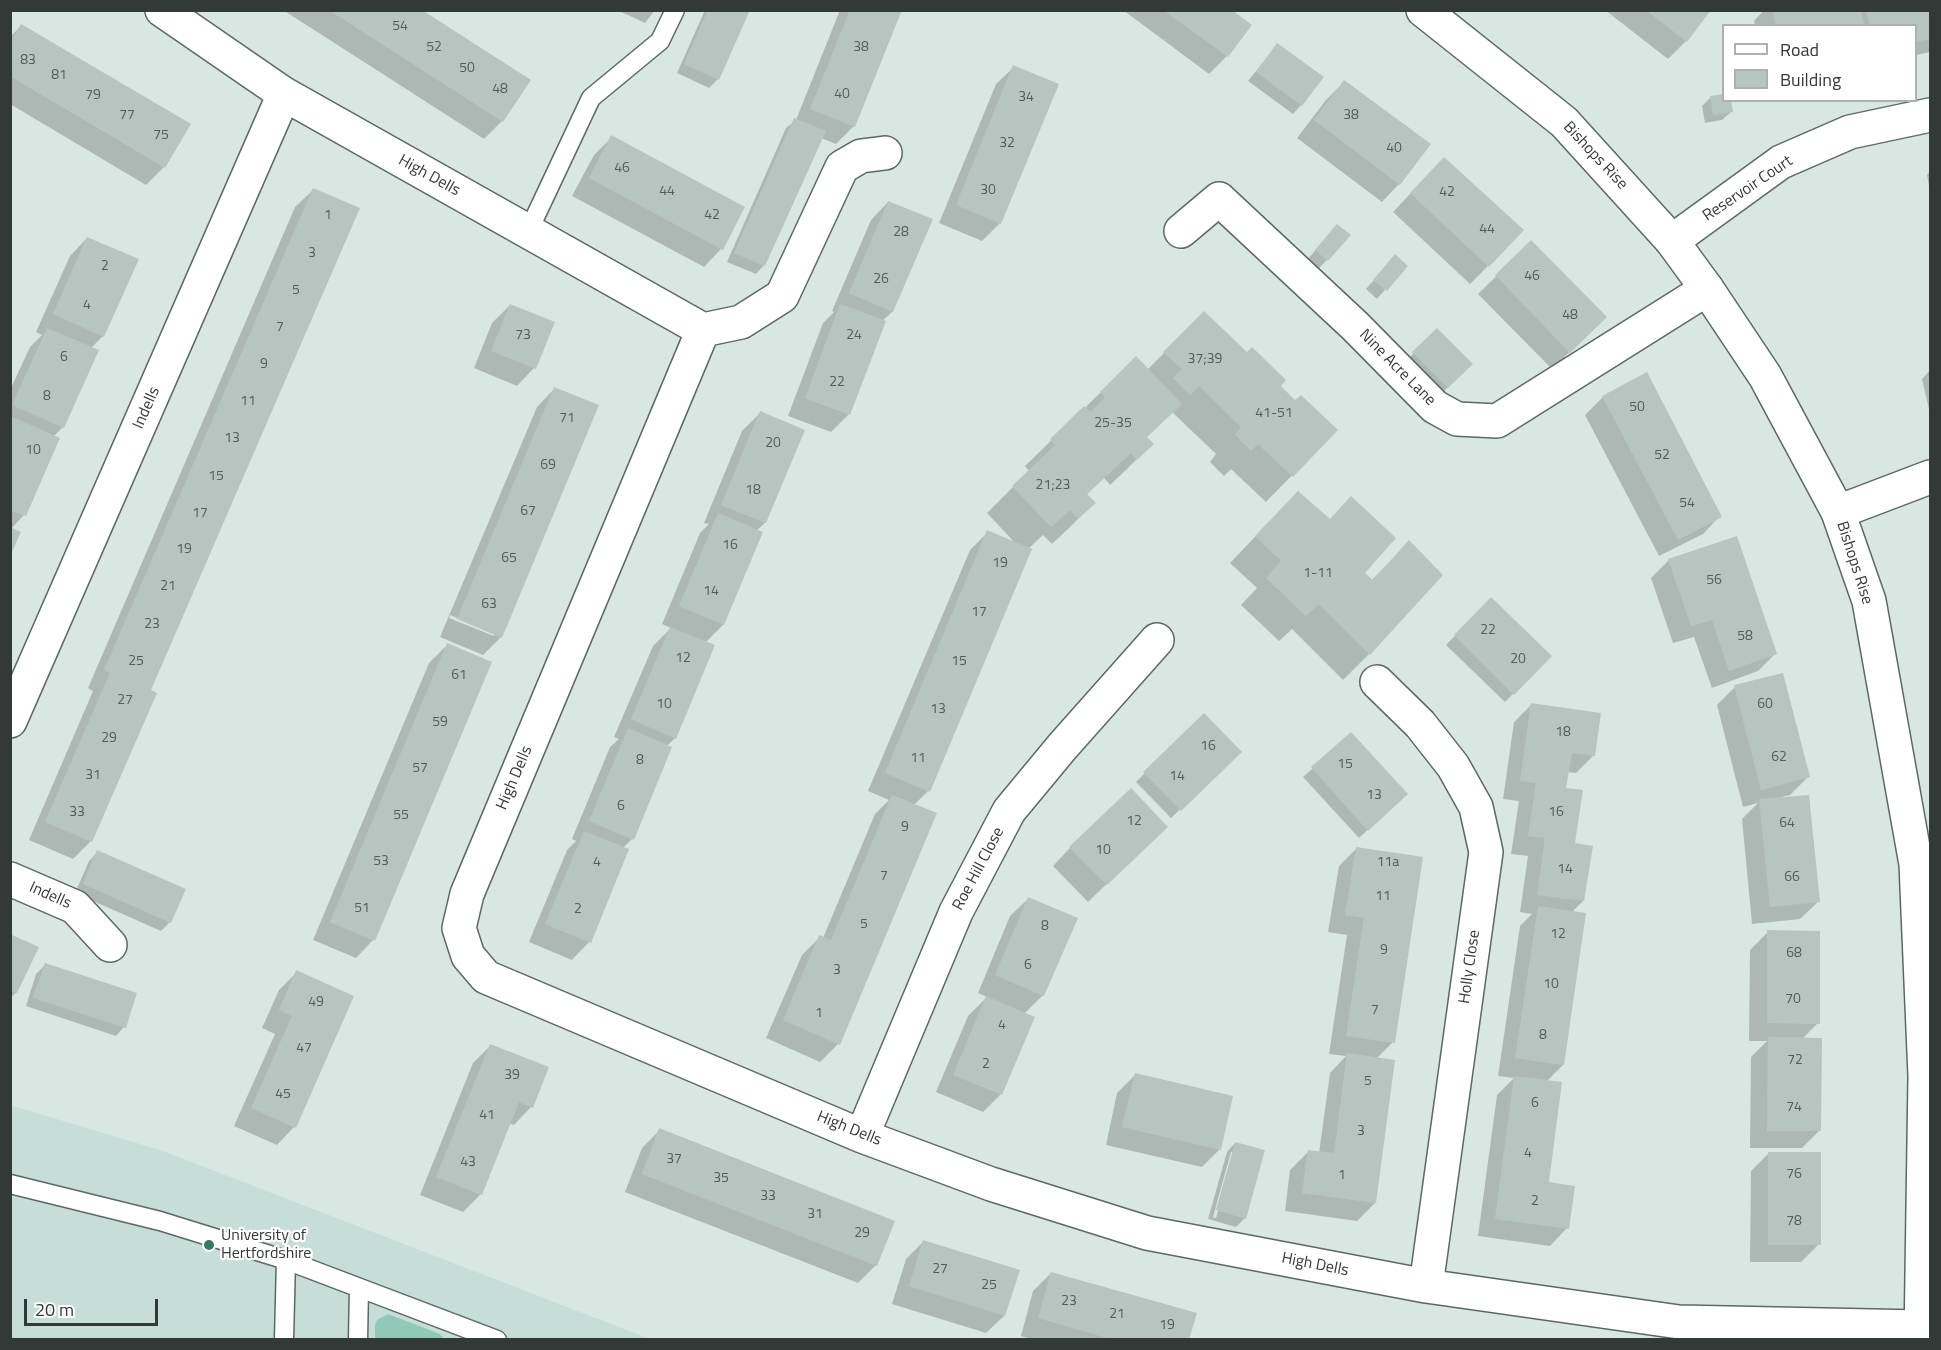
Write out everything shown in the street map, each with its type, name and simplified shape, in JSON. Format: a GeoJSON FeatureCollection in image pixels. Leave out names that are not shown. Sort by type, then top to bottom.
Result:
{"type":"FeatureCollection","features":[{"type":"Feature","properties":{"kind":"street","name":"High Dells"},"geometry":{"type":"LineString","coordinates":[[162,10],[284,94],[703,330],[466,894],[459,928],[468,956],[486,977],[862,1136],[992,1184],[1147,1233],[1426,1286],[1679,1322],[1921,1334]]}},
{"type":"Feature","properties":{"kind":"street","name":"Bishops Rise"},"geometry":{"type":"LineString","coordinates":[[1423,10],[1564,122],[1672,241],[1765,376],[1838,512],[1869,601],[1916,864],[1925,1077],[1921,1334]]}},
{"type":"Feature","properties":{"kind":"street","name":"Indells"},"geometry":{"type":"LineString","coordinates":[[10,721],[284,94]]}},
{"type":"Feature","properties":{"kind":"street","name":"Reservoir Court"},"geometry":{"type":"LineString","coordinates":[[1672,241],[1781,162],[1850,132],[1930,115]]}},
{"type":"Feature","properties":{"kind":"street"},"geometry":{"type":"LineString","coordinates":[[703,330],[741,322],[782,296],[842,167],[861,156],[885,153]]}},
{"type":"Feature","properties":{"kind":"street","name":"Nine Acre Lane"},"geometry":{"type":"LineString","coordinates":[[1181,231],[1219,199],[1362,333],[1435,407],[1457,419],[1497,421],[1707,290]]}},
{"type":"Feature","properties":{"kind":"street"},"geometry":{"type":"LineString","coordinates":[[1838,512],[1930,477]]}},
{"type":"Feature","properties":{"kind":"street","name":"Roe Hill Close"},"geometry":{"type":"LineString","coordinates":[[862,1136],[956,912],[1009,811],[1062,747],[1157,640]]}},
{"type":"Feature","properties":{"kind":"street","name":"Holly Close"},"geometry":{"type":"LineString","coordinates":[[1377,682],[1420,724],[1453,766],[1476,807],[1486,852],[1426,1286]]}},
{"type":"Feature","properties":{"kind":"street","name":"Indells"},"geometry":{"type":"LineString","coordinates":[[10,879],[75,907],[110,945]]}},
{"type":"Feature","properties":{"kind":"lane"},"geometry":{"type":"LineString","coordinates":[[528,232],[591,98],[660,40],[675,10]]}},
{"type":"Feature","properties":{"kind":"lane"},"geometry":{"type":"LineString","coordinates":[[10,1184],[160,1221],[286,1260],[464,1333],[497,1340]]}},
{"type":"Feature","properties":{"kind":"lane"},"geometry":{"type":"LineString","coordinates":[[284,1340],[286,1260]]}},
{"type":"Feature","properties":{"kind":"lane"},"geometry":{"type":"LineString","coordinates":[[358,1340],[359,1288]]}},
{"type":"Feature","properties":{"kind":"shaded area","name":"University of Hertfordshire"},"geometry":{"type":"Polygon","coordinates":[[[10,1105],[163,1151],[650,1339],[11,1339],[10,1105]]]}},
{"type":"Feature","properties":{"kind":"green space"},"geometry":{"type":"Polygon","coordinates":[[[388,1314],[440,1334],[444,1339],[375,1339],[377,1320],[388,1314]]]}},
{"type":"Feature","properties":{"kind":"building"},"geometry":{"type":"Polygon","coordinates":[[[329,10],[422,10],[531,80],[503,122],[329,10]]]}},
{"type":"Feature","properties":{"kind":"building"},"geometry":{"type":"Polygon","coordinates":[[[708,10],[750,10],[719,80],[684,64],[708,10]]]}},
{"type":"Feature","properties":{"kind":"building"},"geometry":{"type":"Polygon","coordinates":[[[850,10],[902,10],[855,127],[810,109],[850,10]]]}},
{"type":"Feature","properties":{"kind":"building"},"geometry":{"type":"Polygon","coordinates":[[[1163,10],[1232,10],[1252,25],[1228,57],[1163,10]]]}},
{"type":"Feature","properties":{"kind":"building"},"geometry":{"type":"Polygon","coordinates":[[[1646,10],[1711,10],[1687,42],[1646,10]]]}},
{"type":"Feature","properties":{"kind":"building"},"geometry":{"type":"Polygon","coordinates":[[[1773,10],[1861,10],[1864,24],[1776,24],[1773,10]]]}},
{"type":"Feature","properties":{"kind":"building"},"geometry":{"type":"Polygon","coordinates":[[[1866,10],[1930,10],[1930,39],[1917,42],[1917,24],[1870,24],[1866,10]]]}},
{"type":"Feature","properties":{"kind":"building"},"geometry":{"type":"Polygon","coordinates":[[[21,24],[191,124],[165,168],[10,76],[10,42],[21,24]]]}},
{"type":"Feature","properties":{"kind":"building"},"geometry":{"type":"Polygon","coordinates":[[[1277,43],[1324,77],[1302,106],[1256,72],[1277,43]]]}},
{"type":"Feature","properties":{"kind":"building"},"geometry":{"type":"Polygon","coordinates":[[[1013,65],[1059,84],[1001,224],[956,205],[1013,65]]]}},
{"type":"Feature","properties":{"kind":"building"},"geometry":{"type":"Polygon","coordinates":[[[1344,80],[1431,144],[1400,185],[1314,120],[1344,80]]]}},
{"type":"Feature","properties":{"kind":"building"},"geometry":{"type":"Polygon","coordinates":[[[1722,94],[1722,102],[1731,102],[1733,112],[1713,115],[1710,96],[1722,94]]]}},
{"type":"Feature","properties":{"kind":"building"},"geometry":{"type":"Polygon","coordinates":[[[794,118],[826,131],[765,266],[734,253],[794,118]]]}},
{"type":"Feature","properties":{"kind":"building"},"geometry":{"type":"Polygon","coordinates":[[[611,135],[745,207],[723,250],[589,178],[611,135]]]}},
{"type":"Feature","properties":{"kind":"building"},"geometry":{"type":"Polygon","coordinates":[[[1444,157],[1524,230],[1489,267],[1410,193],[1444,157]]]}},
{"type":"Feature","properties":{"kind":"building"},"geometry":{"type":"Polygon","coordinates":[[[313,188],[360,208],[151,690],[157,693],[92,842],[45,822],[110,673],[104,670],[313,188]]]}},
{"type":"Feature","properties":{"kind":"building"},"geometry":{"type":"Polygon","coordinates":[[[888,201],[933,219],[893,312],[849,293],[888,201]]]}},
{"type":"Feature","properties":{"kind":"building"},"geometry":{"type":"Polygon","coordinates":[[[1337,224],[1351,235],[1328,261],[1315,250],[1337,224]]]}},
{"type":"Feature","properties":{"kind":"building"},"geometry":{"type":"Polygon","coordinates":[[[87,237],[139,259],[104,337],[53,314],[87,237]]]}},
{"type":"Feature","properties":{"kind":"building"},"geometry":{"type":"Polygon","coordinates":[[[1531,240],[1607,317],[1570,353],[1495,275],[1531,240]]]}},
{"type":"Feature","properties":{"kind":"building"},"geometry":{"type":"Polygon","coordinates":[[[1395,254],[1408,266],[1387,291],[1373,280],[1395,254]]]}},
{"type":"Feature","properties":{"kind":"building"},"geometry":{"type":"Polygon","coordinates":[[[510,304],[555,322],[536,369],[491,351],[510,304]]]}},
{"type":"Feature","properties":{"kind":"building"},"geometry":{"type":"Polygon","coordinates":[[[840,304],[886,321],[850,415],[805,398],[840,304]]]}},
{"type":"Feature","properties":{"kind":"building"},"geometry":{"type":"Polygon","coordinates":[[[1204,311],[1247,352],[1252,347],[1286,380],[1281,386],[1295,400],[1301,395],[1338,430],[1293,477],[1258,444],[1251,451],[1235,435],[1241,427],[1199,386],[1190,395],[1173,378],[1182,369],[1163,352],[1204,311]]]}},
{"type":"Feature","properties":{"kind":"building"},"geometry":{"type":"Polygon","coordinates":[[[47,328],[99,350],[64,428],[12,405],[47,328]]]}},
{"type":"Feature","properties":{"kind":"building"},"geometry":{"type":"Polygon","coordinates":[[[1437,328],[1473,364],[1448,388],[1412,352],[1437,328]]]}},
{"type":"Feature","properties":{"kind":"building"},"geometry":{"type":"Polygon","coordinates":[[[1136,356],[1182,404],[1147,437],[1154,444],[1137,460],[1131,453],[1087,494],[1096,503],[1078,519],[1070,510],[1051,527],[1012,486],[1055,445],[1050,439],[1084,406],[1091,412],[1105,397],[1100,392],[1136,356]]]}},
{"type":"Feature","properties":{"kind":"building"},"geometry":{"type":"Polygon","coordinates":[[[1647,372],[1722,517],[1678,540],[1602,396],[1647,372]]]}},
{"type":"Feature","properties":{"kind":"building"},"geometry":{"type":"Polygon","coordinates":[[[554,387],[599,405],[502,638],[457,619],[554,387]]]}},
{"type":"Feature","properties":{"kind":"building"},"geometry":{"type":"Polygon","coordinates":[[[760,411],[805,430],[766,523],[721,505],[760,411]]]}},
{"type":"Feature","properties":{"kind":"building"},"geometry":{"type":"Polygon","coordinates":[[[10,416],[60,438],[26,516],[10,510],[10,416]]]}},
{"type":"Feature","properties":{"kind":"building"},"geometry":{"type":"Polygon","coordinates":[[[1298,491],[1330,519],[1351,496],[1396,538],[1365,573],[1373,580],[1409,540],[1443,575],[1370,655],[1319,604],[1306,616],[1266,578],[1281,561],[1255,536],[1298,491]]]}},
{"type":"Feature","properties":{"kind":"building"},"geometry":{"type":"Polygon","coordinates":[[[718,513],[763,532],[724,625],[679,606],[718,513]]]}},
{"type":"Feature","properties":{"kind":"building"},"geometry":{"type":"Polygon","coordinates":[[[10,527],[21,532],[10,556],[10,527]]]}},
{"type":"Feature","properties":{"kind":"building"},"geometry":{"type":"Polygon","coordinates":[[[987,530],[1032,549],[930,792],[885,773],[987,530]]]}},
{"type":"Feature","properties":{"kind":"building"},"geometry":{"type":"Polygon","coordinates":[[[1737,536],[1777,654],[1729,671],[1712,620],[1691,626],[1668,559],[1737,536]]]}},
{"type":"Feature","properties":{"kind":"building"},"geometry":{"type":"Polygon","coordinates":[[[1491,597],[1552,656],[1514,695],[1454,635],[1491,597]]]}},
{"type":"Feature","properties":{"kind":"building"},"geometry":{"type":"Polygon","coordinates":[[[670,627],[715,645],[676,739],[631,719],[670,627]]]}},
{"type":"Feature","properties":{"kind":"building"},"geometry":{"type":"Polygon","coordinates":[[[447,643],[492,662],[375,941],[330,922],[447,643]]]}},
{"type":"Feature","properties":{"kind":"building"},"geometry":{"type":"Polygon","coordinates":[[[1783,673],[1810,777],[1761,790],[1734,685],[1783,673]]]}},
{"type":"Feature","properties":{"kind":"building"},"geometry":{"type":"Polygon","coordinates":[[[1531,703],[1601,713],[1595,756],[1572,753],[1566,788],[1583,790],[1575,843],[1593,846],[1584,901],[1537,895],[1545,838],[1528,836],[1536,783],[1520,781],[1531,703]]]}},
{"type":"Feature","properties":{"kind":"building"},"geometry":{"type":"Polygon","coordinates":[[[1204,713],[1242,752],[1181,811],[1143,772],[1204,713]]]}},
{"type":"Feature","properties":{"kind":"building"},"geometry":{"type":"Polygon","coordinates":[[[628,728],[672,747],[634,840],[589,821],[628,728]]]}},
{"type":"Feature","properties":{"kind":"building"},"geometry":{"type":"Polygon","coordinates":[[[1351,732],[1408,794],[1368,831],[1311,767],[1351,732]]]}},
{"type":"Feature","properties":{"kind":"building"},"geometry":{"type":"Polygon","coordinates":[[[1131,788],[1168,827],[1107,885],[1069,847],[1131,788]]]}},
{"type":"Feature","properties":{"kind":"building"},"geometry":{"type":"Polygon","coordinates":[[[892,795],[937,813],[840,1045],[783,1020],[819,935],[831,940],[892,795]]]}},
{"type":"Feature","properties":{"kind":"building"},"geometry":{"type":"Polygon","coordinates":[[[1809,795],[1820,902],[1770,907],[1759,799],[1809,795]]]}},
{"type":"Feature","properties":{"kind":"building"},"geometry":{"type":"Polygon","coordinates":[[[584,831],[629,849],[591,943],[545,924],[584,831]]]}},
{"type":"Feature","properties":{"kind":"building"},"geometry":{"type":"Polygon","coordinates":[[[1356,847],[1423,857],[1395,1043],[1346,1036],[1364,918],[1345,915],[1356,847]]]}},
{"type":"Feature","properties":{"kind":"building"},"geometry":{"type":"Polygon","coordinates":[[[97,850],[186,889],[171,923],[83,884],[97,850]]]}},
{"type":"Feature","properties":{"kind":"building"},"geometry":{"type":"Polygon","coordinates":[[[1028,897],[1078,918],[1044,996],[995,975],[1028,897]]]}},
{"type":"Feature","properties":{"kind":"building"},"geometry":{"type":"Polygon","coordinates":[[[1538,906],[1586,913],[1564,1065],[1515,1058],[1538,906]]]}},
{"type":"Feature","properties":{"kind":"building"},"geometry":{"type":"Polygon","coordinates":[[[1767,930],[1820,931],[1820,1024],[1767,1023],[1767,930]]]}},
{"type":"Feature","properties":{"kind":"building"},"geometry":{"type":"Polygon","coordinates":[[[10,934],[39,947],[17,993],[10,991],[10,934]]]}},
{"type":"Feature","properties":{"kind":"building"},"geometry":{"type":"Polygon","coordinates":[[[45,963],[137,993],[126,1028],[33,998],[45,963]]]}},
{"type":"Feature","properties":{"kind":"building"},"geometry":{"type":"Polygon","coordinates":[[[296,970],[354,996],[296,1128],[251,1108],[292,1016],[279,1010],[296,970]]]}},
{"type":"Feature","properties":{"kind":"building"},"geometry":{"type":"Polygon","coordinates":[[[986,996],[1035,1017],[1002,1095],[953,1075],[986,996]]]}},
{"type":"Feature","properties":{"kind":"building"},"geometry":{"type":"Polygon","coordinates":[[[1768,1037],[1822,1038],[1821,1131],[1767,1131],[1768,1037]]]}},
{"type":"Feature","properties":{"kind":"building"},"geometry":{"type":"Polygon","coordinates":[[[490,1044],[549,1067],[533,1108],[519,1102],[482,1195],[436,1177],[490,1044]]]}},
{"type":"Feature","properties":{"kind":"building"},"geometry":{"type":"Polygon","coordinates":[[[1347,1053],[1395,1060],[1376,1203],[1302,1193],[1308,1150],[1334,1153],[1347,1053]]]}},
{"type":"Feature","properties":{"kind":"building"},"geometry":{"type":"Polygon","coordinates":[[[1135,1073],[1233,1096],[1221,1150],[1122,1127],[1135,1073]]]}},
{"type":"Feature","properties":{"kind":"building"},"geometry":{"type":"Polygon","coordinates":[[[1514,1076],[1562,1082],[1549,1182],[1575,1186],[1569,1229],[1495,1219],[1514,1076]]]}},
{"type":"Feature","properties":{"kind":"building"},"geometry":{"type":"Polygon","coordinates":[[[659,1128],[895,1221],[877,1266],[642,1174],[659,1128]]]}},
{"type":"Feature","properties":{"kind":"building"},"geometry":{"type":"Polygon","coordinates":[[[1235,1142],[1265,1150],[1246,1219],[1216,1210],[1235,1142]]]}},
{"type":"Feature","properties":{"kind":"building"},"geometry":{"type":"Polygon","coordinates":[[[1768,1152],[1821,1152],[1821,1245],[1768,1245],[1768,1152]]]}},
{"type":"Feature","properties":{"kind":"building"},"geometry":{"type":"Polygon","coordinates":[[[923,1240],[1020,1270],[1005,1316],[909,1286],[923,1240]]]}},
{"type":"Feature","properties":{"kind":"building"},"geometry":{"type":"Polygon","coordinates":[[[1051,1272],[1197,1313],[1189,1340],[1114,1340],[1038,1318],[1051,1272]]]}},
{"type":"Feature","properties":{"kind":"place","name":"University of Hertfordshire"},"geometry":{"type":"Point","coordinates":[209,1245]}}]}
